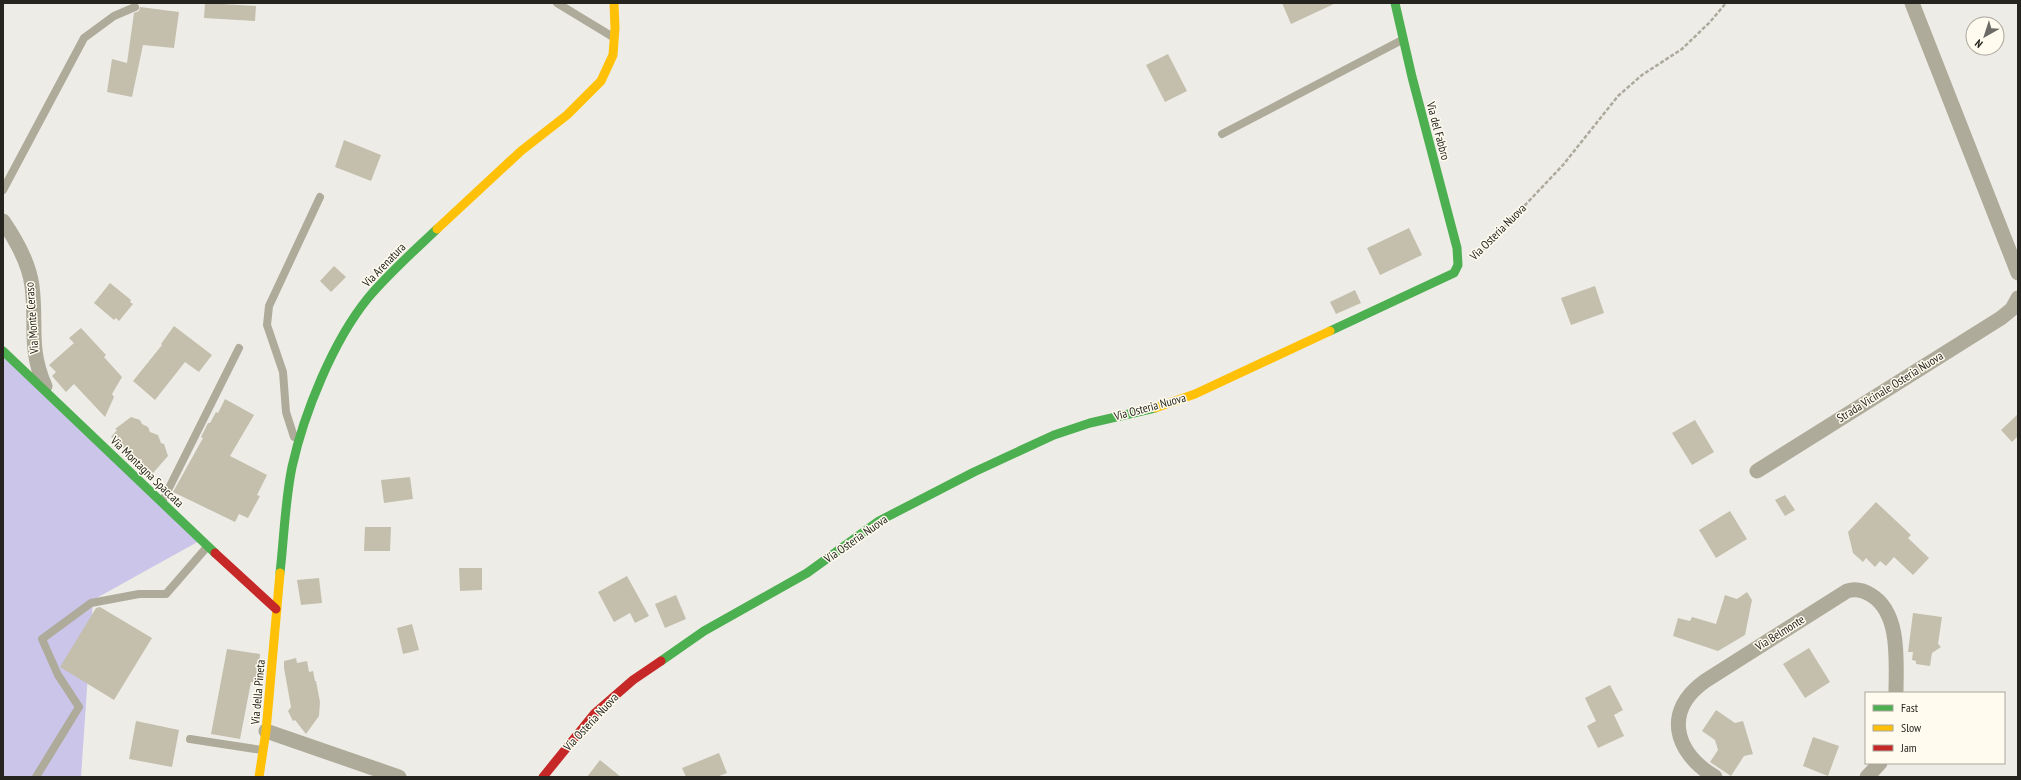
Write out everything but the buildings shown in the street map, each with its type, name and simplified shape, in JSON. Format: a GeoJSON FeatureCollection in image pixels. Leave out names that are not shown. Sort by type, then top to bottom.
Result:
{"type":"FeatureCollection","features":[{"type":"Feature","properties":{"kind":"street","name":"Via Arenatura"},"geometry":{"type":"LineString","coordinates":[[276,609],[291,478],[297,445],[335,347],[364,303],[399,265],[515,156],[567,115],[591,92],[608,69],[613,55],[615,38],[614,3]]}},
{"type":"Feature","properties":{"kind":"street","name":"Via del Fabbro"},"geometry":{"type":"LineString","coordinates":[[1395,3],[1402,39],[1457,248],[1458,265]]}},
{"type":"Feature","properties":{"kind":"street"},"geometry":{"type":"LineString","coordinates":[[1912,3],[2018,273]]}},
{"type":"Feature","properties":{"kind":"street","name":"Via Monte Ceraso"},"geometry":{"type":"LineString","coordinates":[[3,221],[15,239],[25,262],[32,286],[32,337],[37,368],[49,394]]}},
{"type":"Feature","properties":{"kind":"street","name":"Via Osteria Nuova"},"geometry":{"type":"LineString","coordinates":[[543,777],[594,714],[636,677],[704,631],[807,574],[856,536],[892,514],[974,472],[1054,435],[1090,423],[1164,406],[1205,390],[1447,278],[1454,273],[1458,265]]}},
{"type":"Feature","properties":{"kind":"street","name":"Strada Vicinale Osteria Nuova"},"geometry":{"type":"LineString","coordinates":[[1757,471],[2000,318],[2012,309],[2018,298]]}},
{"type":"Feature","properties":{"kind":"street","name":"Via Montagna Spaccata"},"geometry":{"type":"LineString","coordinates":[[3,351],[276,609]]}},
{"type":"Feature","properties":{"kind":"street","name":"Via Belmonte"},"geometry":{"type":"LineString","coordinates":[[1715,777],[1690,757],[1680,738],[1678,719],[1687,698],[1705,681],[1847,591],[1854,589],[1869,594],[1877,600],[1888,613],[1894,632],[1896,692]]}},
{"type":"Feature","properties":{"kind":"street","name":"Via della Pineta"},"geometry":{"type":"LineString","coordinates":[[259,777],[266,731],[276,609]]}},
{"type":"Feature","properties":{"kind":"street"},"geometry":{"type":"LineString","coordinates":[[266,731],[399,777]]}},
{"type":"Feature","properties":{"kind":"street"},"geometry":{"type":"LineString","coordinates":[[1867,777],[1879,764]]}},
{"type":"Feature","properties":{"kind":"lane"},"geometry":{"type":"LineString","coordinates":[[558,3],[615,38]]}},
{"type":"Feature","properties":{"kind":"lane"},"geometry":{"type":"LineString","coordinates":[[3,190],[84,38],[114,16],[135,6]]}},
{"type":"Feature","properties":{"kind":"lane"},"geometry":{"type":"LineString","coordinates":[[1222,134],[1402,39]]}},
{"type":"Feature","properties":{"kind":"lane"},"geometry":{"type":"LineString","coordinates":[[297,445],[286,412],[283,372],[270,338],[267,318],[269,306],[320,197]]}},
{"type":"Feature","properties":{"kind":"lane"},"geometry":{"type":"LineString","coordinates":[[162,502],[239,348]]}},
{"type":"Feature","properties":{"kind":"lane"},"geometry":{"type":"LineString","coordinates":[[36,777],[79,707],[58,675],[42,639],[91,603],[139,594],[166,594],[208,546]]}},
{"type":"Feature","properties":{"kind":"lane"},"geometry":{"type":"LineString","coordinates":[[190,739],[263,750]]}},
{"type":"Feature","properties":{"kind":"path","name":"Via Osteria Nuova"},"geometry":{"type":"LineString","coordinates":[[1458,265],[1469,262],[1479,254],[1567,160],[1625,89],[1642,75],[1682,49],[1710,22],[1726,3]]}},
{"type":"Feature","properties":{"kind":"shaded area"},"geometry":{"type":"Polygon","coordinates":[[[3,351],[201,540],[93,600],[81,777],[3,777],[3,351]]]}},
{"type":"Feature","properties":{"kind":"traffic: fast"},"geometry":{"type":"LineString","coordinates":[[1330,331],[1454,273],[1458,265],[1457,248],[1412,77],[1395,3]]}},
{"type":"Feature","properties":{"kind":"traffic: fast"},"geometry":{"type":"LineString","coordinates":[[280,573],[286,506],[292,467],[304,424],[321,378],[343,335],[355,315],[368,298],[393,271],[437,229]]}},
{"type":"Feature","properties":{"kind":"traffic: fast"},"geometry":{"type":"LineString","coordinates":[[3,351],[215,553]]}},
{"type":"Feature","properties":{"kind":"traffic: fast"},"geometry":{"type":"LineString","coordinates":[[661,661],[704,631],[807,573],[879,521],[974,472],[1054,435],[1090,423],[1155,408]]}},
{"type":"Feature","properties":{"kind":"traffic: slow"},"geometry":{"type":"LineString","coordinates":[[437,229],[521,151],[567,115],[601,81],[613,55],[615,28],[614,3]]}},
{"type":"Feature","properties":{"kind":"traffic: slow"},"geometry":{"type":"LineString","coordinates":[[1155,408],[1195,394],[1330,331]]}},
{"type":"Feature","properties":{"kind":"traffic: slow"},"geometry":{"type":"LineString","coordinates":[[259,777],[266,731],[280,573]]}},
{"type":"Feature","properties":{"kind":"traffic: jam"},"geometry":{"type":"LineString","coordinates":[[215,553],[276,609]]}},
{"type":"Feature","properties":{"kind":"traffic: jam"},"geometry":{"type":"LineString","coordinates":[[543,777],[594,714],[633,680],[661,661]]}}]}
